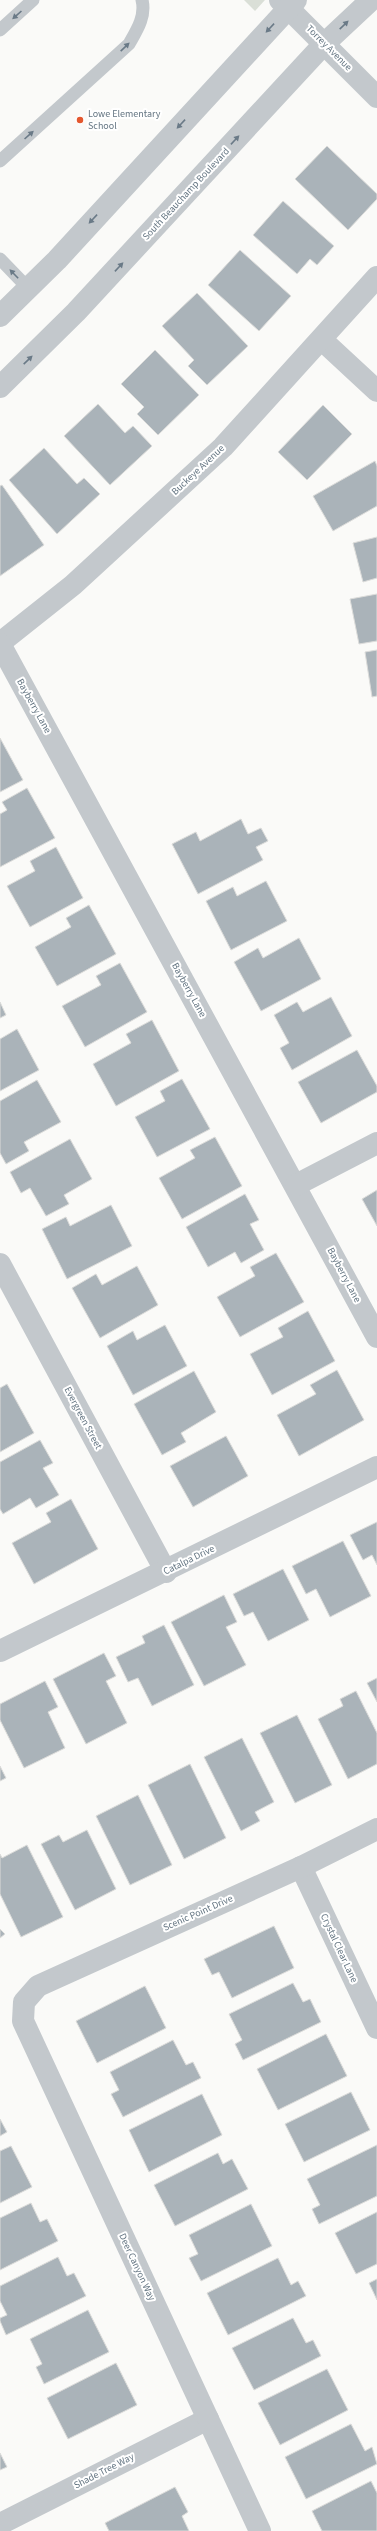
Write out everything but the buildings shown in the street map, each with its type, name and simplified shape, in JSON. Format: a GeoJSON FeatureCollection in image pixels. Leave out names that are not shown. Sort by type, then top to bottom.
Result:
{"type":"FeatureCollection","features":[{"type":"Feature","properties":{"kind":"street","name":"South Beauchamp Boulevard"},"geometry":{"type":"LineString","coordinates":[[0,387],[76,312],[324,44],[371,0]]}},
{"type":"Feature","properties":{"kind":"street","name":"Torrey Avenue"},"geometry":{"type":"LineString","coordinates":[[288,3],[324,44],[377,96]]}},
{"type":"Feature","properties":{"kind":"street"},"geometry":{"type":"LineString","coordinates":[[0,316],[28,288],[288,3]]}},
{"type":"Feature","properties":{"kind":"street","name":"Buckeye Avenue"},"geometry":{"type":"LineString","coordinates":[[0,644],[73,585],[223,447],[322,340],[377,277]]}},
{"type":"Feature","properties":{"kind":"street"},"geometry":{"type":"LineString","coordinates":[[322,340],[377,391]]}},
{"type":"Feature","properties":{"kind":"street","name":"Bayberry Lane"},"geometry":{"type":"LineString","coordinates":[[0,644],[296,1185],[377,1337]]}},
{"type":"Feature","properties":{"kind":"street"},"geometry":{"type":"LineString","coordinates":[[296,1185],[377,1143]]}},
{"type":"Feature","properties":{"kind":"street","name":"Evergreen Street"},"geometry":{"type":"LineString","coordinates":[[0,1264],[166,1572]]}},
{"type":"Feature","properties":{"kind":"street","name":"Catalpa Drive"},"geometry":{"type":"LineString","coordinates":[[0,1651],[166,1572],[377,1467]]}},
{"type":"Feature","properties":{"kind":"street","name":"Scenic Point Drive"},"geometry":{"type":"LineString","coordinates":[[24,2002],[38,1986],[300,1867],[377,1829]]}},
{"type":"Feature","properties":{"kind":"street","name":"Crystal Clear Lane"},"geometry":{"type":"LineString","coordinates":[[300,1867],[377,2028]]}},
{"type":"Feature","properties":{"kind":"street","name":"Deer Canyon Way"},"geometry":{"type":"LineString","coordinates":[[24,2002],[23,2021],[260,2531]]}},
{"type":"Feature","properties":{"kind":"street","name":"Shade Tree Way"},"geometry":{"type":"LineString","coordinates":[[0,2524],[208,2419]]}},
{"type":"Feature","properties":{"kind":"lane"},"geometry":{"type":"LineString","coordinates":[[0,30],[33,0]]}},
{"type":"Feature","properties":{"kind":"lane"},"geometry":{"type":"LineString","coordinates":[[0,161],[129,44],[140,26],[144,7],[142,0]]}},
{"type":"Feature","properties":{"kind":"lane"},"geometry":{"type":"LineString","coordinates":[[0,259],[28,288]]}},
{"type":"Feature","properties":{"kind":"shaded area"},"geometry":{"type":"Polygon","coordinates":[[[244,0],[265,0],[255,11],[244,0]]]}},
{"type":"Feature","properties":{"kind":"place","name":"Lowe Elementary School"},"geometry":{"type":"Point","coordinates":[80,120]}}]}
